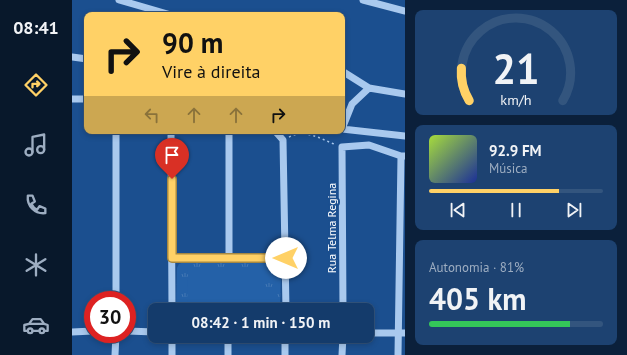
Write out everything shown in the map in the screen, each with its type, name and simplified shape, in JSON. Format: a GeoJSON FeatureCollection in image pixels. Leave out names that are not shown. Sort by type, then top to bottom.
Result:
{"type":"FeatureCollection","features":[{"type":"Feature","properties":{"kind":"street"},"geometry":{"type":"LineString","coordinates":[[119,0],[161,12]]}},
{"type":"Feature","properties":{"kind":"street"},"geometry":{"type":"LineString","coordinates":[[368,1],[405,12]]}},
{"type":"Feature","properties":{"kind":"street"},"geometry":{"type":"LineString","coordinates":[[72,57],[84,59]]}},
{"type":"Feature","properties":{"kind":"street"},"geometry":{"type":"LineString","coordinates":[[345,72],[369,88],[405,94]]}},
{"type":"Feature","properties":{"kind":"street"},"geometry":{"type":"LineString","coordinates":[[345,122],[352,104],[369,88]]}},
{"type":"Feature","properties":{"kind":"street"},"geometry":{"type":"LineString","coordinates":[[72,99],[84,99]]}},
{"type":"Feature","properties":{"kind":"street"},"geometry":{"type":"LineString","coordinates":[[345,129],[405,136]]}},
{"type":"Feature","properties":{"kind":"street"},"geometry":{"type":"LineString","coordinates":[[116,134],[116,291]]}},
{"type":"Feature","properties":{"kind":"street"},"geometry":{"type":"LineString","coordinates":[[171,134],[172,303]]}},
{"type":"Feature","properties":{"kind":"street"},"geometry":{"type":"LineString","coordinates":[[229,134],[229,258]]}},
{"type":"Feature","properties":{"kind":"street"},"geometry":{"type":"LineString","coordinates":[[278,134],[283,140],[286,303]]}},
{"type":"Feature","properties":{"kind":"street"},"geometry":{"type":"LineString","coordinates":[[342,147],[369,145],[403,156],[402,333],[398,355]]}},
{"type":"Feature","properties":{"kind":"street","name":"Rua Telma Regina"},"geometry":{"type":"LineString","coordinates":[[342,147],[342,303]]}},
{"type":"Feature","properties":{"kind":"street"},"geometry":{"type":"LineString","coordinates":[[172,258],[286,258]]}},
{"type":"Feature","properties":{"kind":"street"},"geometry":{"type":"LineString","coordinates":[[72,332],[84,331]]}},
{"type":"Feature","properties":{"kind":"street"},"geometry":{"type":"LineString","coordinates":[[136,331],[148,332]]}},
{"type":"Feature","properties":{"kind":"street"},"geometry":{"type":"LineString","coordinates":[[374,333],[402,333]]}},
{"type":"Feature","properties":{"kind":"street"},"geometry":{"type":"LineString","coordinates":[[115,355],[116,343]]}},
{"type":"Feature","properties":{"kind":"street"},"geometry":{"type":"LineString","coordinates":[[172,343],[172,355]]}},
{"type":"Feature","properties":{"kind":"street"},"geometry":{"type":"LineString","coordinates":[[228,343],[228,355]]}},
{"type":"Feature","properties":{"kind":"street"},"geometry":{"type":"LineString","coordinates":[[285,355],[286,343]]}},
{"type":"Feature","properties":{"kind":"street"},"geometry":{"type":"LineString","coordinates":[[342,355],[343,343]]}},
{"type":"Feature","properties":{"kind":"path"},"geometry":{"type":"LineString","coordinates":[[283,140],[296,134]]}},
{"type":"Feature","properties":{"kind":"path"},"geometry":{"type":"LineString","coordinates":[[306,134],[342,147]]}},
{"type":"Feature","properties":{"kind":"green space"},"geometry":{"type":"Polygon","coordinates":[[[184,262],[272,263],[278,266],[281,272],[280,303],[176,303],[177,268],[179,264],[184,262]]]}},
{"type":"Feature","properties":{"kind":"green space"},"geometry":{"type":"Polygon","coordinates":[[[188,269],[264,269],[264,303],[187,303],[188,269]]]}},
{"type":"Feature","properties":{"kind":"route"},"geometry":{"type":"LineString","coordinates":[[172,179],[172,258],[286,258]]}}]}
